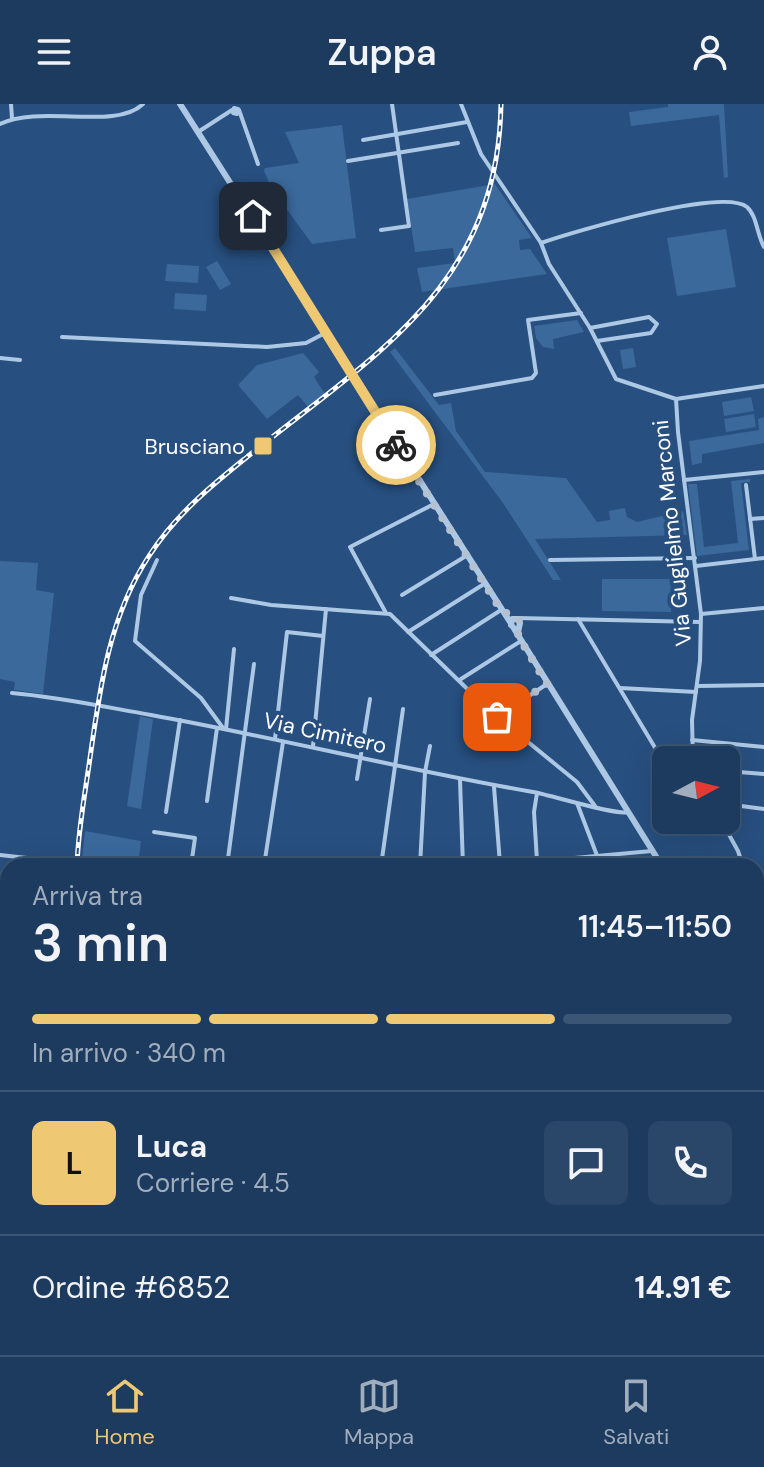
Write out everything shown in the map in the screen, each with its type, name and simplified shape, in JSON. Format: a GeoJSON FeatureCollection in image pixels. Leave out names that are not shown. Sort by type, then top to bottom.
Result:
{"type":"FeatureCollection","features":[{"type":"Feature","properties":{"kind":"street"},"geometry":{"type":"LineString","coordinates":[[11,104],[12,118]]}},
{"type":"Feature","properties":{"kind":"street"},"geometry":{"type":"LineString","coordinates":[[0,124],[12,118],[37,114],[117,115],[131,113],[143,104]]}},
{"type":"Feature","properties":{"kind":"street"},"geometry":{"type":"LineString","coordinates":[[180,104],[466,556],[501,610],[516,627],[547,684],[657,858]]}},
{"type":"Feature","properties":{"kind":"street"},"geometry":{"type":"LineString","coordinates":[[381,230],[409,226],[392,104]]}},
{"type":"Feature","properties":{"kind":"street"},"geometry":{"type":"LineString","coordinates":[[461,104],[486,163],[541,243],[549,264],[590,328],[616,379],[676,399],[764,386]]}},
{"type":"Feature","properties":{"kind":"street"},"geometry":{"type":"LineString","coordinates":[[198,132],[235,109],[258,164]]}},
{"type":"Feature","properties":{"kind":"street"},"geometry":{"type":"LineString","coordinates":[[363,140],[468,122]]}},
{"type":"Feature","properties":{"kind":"street"},"geometry":{"type":"LineString","coordinates":[[348,161],[458,143]]}},
{"type":"Feature","properties":{"kind":"street"},"geometry":{"type":"LineString","coordinates":[[541,243],[619,219],[729,201],[748,209],[764,247]]}},
{"type":"Feature","properties":{"kind":"street"},"geometry":{"type":"LineString","coordinates":[[435,395],[532,378],[536,373],[528,320],[581,313]]}},
{"type":"Feature","properties":{"kind":"street"},"geometry":{"type":"LineString","coordinates":[[590,328],[649,317],[657,324],[651,333],[597,341]]}},
{"type":"Feature","properties":{"kind":"street"},"geometry":{"type":"LineString","coordinates":[[62,337],[267,347],[306,343],[325,333]]}},
{"type":"Feature","properties":{"kind":"street"},"geometry":{"type":"LineString","coordinates":[[0,358],[20,360]]}},
{"type":"Feature","properties":{"kind":"street","name":"Via Guglielmo Marconi"},"geometry":{"type":"LineString","coordinates":[[676,399],[701,614],[692,746]]}},
{"type":"Feature","properties":{"kind":"street"},"geometry":{"type":"LineString","coordinates":[[684,480],[764,472]]}},
{"type":"Feature","properties":{"kind":"street"},"geometry":{"type":"LineString","coordinates":[[746,485],[755,559]]}},
{"type":"Feature","properties":{"kind":"street"},"geometry":{"type":"LineString","coordinates":[[434,504],[350,547],[386,613],[497,717],[565,772],[595,806]]}},
{"type":"Feature","properties":{"kind":"street"},"geometry":{"type":"LineString","coordinates":[[750,519],[764,518]]}},
{"type":"Feature","properties":{"kind":"street"},"geometry":{"type":"LineString","coordinates":[[402,595],[466,556]]}},
{"type":"Feature","properties":{"kind":"street"},"geometry":{"type":"LineString","coordinates":[[550,560],[695,558]]}},
{"type":"Feature","properties":{"kind":"street"},"geometry":{"type":"LineString","coordinates":[[696,566],[764,558]]}},
{"type":"Feature","properties":{"kind":"street"},"geometry":{"type":"LineString","coordinates":[[157,560],[141,595],[135,641],[201,698],[222,728]]}},
{"type":"Feature","properties":{"kind":"street"},"geometry":{"type":"LineString","coordinates":[[408,632],[484,584]]}},
{"type":"Feature","properties":{"kind":"street"},"geometry":{"type":"LineString","coordinates":[[231,598],[261,604],[386,613]]}},
{"type":"Feature","properties":{"kind":"street"},"geometry":{"type":"LineString","coordinates":[[701,614],[764,608]]}},
{"type":"Feature","properties":{"kind":"street"},"geometry":{"type":"LineString","coordinates":[[313,746],[326,609]]}},
{"type":"Feature","properties":{"kind":"street"},"geometry":{"type":"LineString","coordinates":[[431,655],[501,610]]}},
{"type":"Feature","properties":{"kind":"street"},"geometry":{"type":"LineString","coordinates":[[461,679],[516,627],[531,619],[700,622]]}},
{"type":"Feature","properties":{"kind":"street"},"geometry":{"type":"LineString","coordinates":[[578,619],[654,746]]}},
{"type":"Feature","properties":{"kind":"street"},"geometry":{"type":"LineString","coordinates":[[275,739],[287,632],[323,636]]}},
{"type":"Feature","properties":{"kind":"street"},"geometry":{"type":"LineString","coordinates":[[207,801],[234,649]]}},
{"type":"Feature","properties":{"kind":"street"},"geometry":{"type":"LineString","coordinates":[[228,858],[254,664]]}},
{"type":"Feature","properties":{"kind":"street"},"geometry":{"type":"LineString","coordinates":[[497,717],[547,684]]}},
{"type":"Feature","properties":{"kind":"street"},"geometry":{"type":"LineString","coordinates":[[620,688],[697,689],[764,685]]}},
{"type":"Feature","properties":{"kind":"street","name":"Via Cimitero"},"geometry":{"type":"LineString","coordinates":[[12,693],[222,728],[460,780],[537,793],[616,813],[628,812]]}},
{"type":"Feature","properties":{"kind":"street"},"geometry":{"type":"LineString","coordinates":[[357,779],[370,699]]}},
{"type":"Feature","properties":{"kind":"street"},"geometry":{"type":"LineString","coordinates":[[382,858],[403,709]]}},
{"type":"Feature","properties":{"kind":"street"},"geometry":{"type":"LineString","coordinates":[[166,812],[180,720]]}},
{"type":"Feature","properties":{"kind":"street"},"geometry":{"type":"LineString","coordinates":[[692,740],[764,747]]}},
{"type":"Feature","properties":{"kind":"street"},"geometry":{"type":"LineString","coordinates":[[265,858],[283,741]]}},
{"type":"Feature","properties":{"kind":"street"},"geometry":{"type":"LineString","coordinates":[[420,858],[425,772],[430,746]]}},
{"type":"Feature","properties":{"kind":"street"},"geometry":{"type":"LineString","coordinates":[[740,772],[764,774]]}},
{"type":"Feature","properties":{"kind":"street"},"geometry":{"type":"LineString","coordinates":[[460,780],[463,858]]}},
{"type":"Feature","properties":{"kind":"street"},"geometry":{"type":"LineString","coordinates":[[494,787],[499,858]]}},
{"type":"Feature","properties":{"kind":"street"},"geometry":{"type":"LineString","coordinates":[[537,793],[534,812],[537,858]]}},
{"type":"Feature","properties":{"kind":"street"},"geometry":{"type":"LineString","coordinates":[[577,803],[597,856]]}},
{"type":"Feature","properties":{"kind":"street"},"geometry":{"type":"LineString","coordinates":[[740,806],[764,809]]}},
{"type":"Feature","properties":{"kind":"street"},"geometry":{"type":"LineString","coordinates":[[154,832],[195,838],[192,858]]}},
{"type":"Feature","properties":{"kind":"street"},"geometry":{"type":"LineString","coordinates":[[729,834],[740,858]]}},
{"type":"Feature","properties":{"kind":"street"},"geometry":{"type":"LineString","coordinates":[[585,858],[652,851]]}},
{"type":"Feature","properties":{"kind":"street"},"geometry":{"type":"LineString","coordinates":[[0,855],[27,858]]}},
{"type":"Feature","properties":{"kind":"shaded area"},"geometry":{"type":"Polygon","coordinates":[[[668,104],[724,104],[728,177],[724,178],[719,115],[631,126],[629,112],[668,107],[668,104]]]}},
{"type":"Feature","properties":{"kind":"shaded area"},"geometry":{"type":"Polygon","coordinates":[[[342,125],[356,238],[312,244],[272,189],[264,171],[265,168],[299,163],[285,132],[342,125]]]}},
{"type":"Feature","properties":{"kind":"shaded area"},"geometry":{"type":"Polygon","coordinates":[[[495,184],[532,238],[519,240],[520,250],[530,249],[547,274],[422,292],[417,268],[455,263],[453,248],[415,252],[407,199],[495,184]]]}},
{"type":"Feature","properties":{"kind":"shaded area"},"geometry":{"type":"Polygon","coordinates":[[[726,229],[736,287],[677,296],[667,238],[726,229]]]}},
{"type":"Feature","properties":{"kind":"shaded area"},"geometry":{"type":"Polygon","coordinates":[[[217,261],[231,284],[220,290],[206,267],[217,261]]]}},
{"type":"Feature","properties":{"kind":"shaded area"},"geometry":{"type":"Polygon","coordinates":[[[167,264],[199,266],[198,283],[165,281],[167,264]]]}},
{"type":"Feature","properties":{"kind":"shaded area"},"geometry":{"type":"Polygon","coordinates":[[[175,293],[207,295],[206,311],[174,309],[175,293]]]}},
{"type":"Feature","properties":{"kind":"shaded area"},"geometry":{"type":"Polygon","coordinates":[[[577,320],[584,332],[553,339],[554,349],[543,347],[536,338],[534,326],[577,320]]]}},
{"type":"Feature","properties":{"kind":"shaded area"},"geometry":{"type":"Polygon","coordinates":[[[395,348],[439,405],[451,403],[456,431],[485,472],[566,478],[597,522],[610,520],[609,511],[625,508],[627,517],[637,522],[683,511],[687,535],[535,539],[561,580],[553,580],[503,503],[390,352],[395,348]]]}},
{"type":"Feature","properties":{"kind":"shaded area"},"geometry":{"type":"Polygon","coordinates":[[[633,348],[636,367],[623,369],[620,350],[633,348]]]}},
{"type":"Feature","properties":{"kind":"shaded area"},"geometry":{"type":"Polygon","coordinates":[[[303,353],[319,372],[314,377],[325,394],[308,407],[298,395],[267,419],[238,385],[257,365],[303,353]]]}},
{"type":"Feature","properties":{"kind":"shaded area"},"geometry":{"type":"Polygon","coordinates":[[[751,397],[754,411],[724,416],[722,402],[751,397]]]}},
{"type":"Feature","properties":{"kind":"shaded area"},"geometry":{"type":"Polygon","coordinates":[[[754,414],[756,427],[726,432],[724,419],[754,414]]]}},
{"type":"Feature","properties":{"kind":"shaded area"},"geometry":{"type":"Polygon","coordinates":[[[764,417],[764,443],[702,454],[702,463],[692,465],[689,441],[759,430],[758,419],[764,417]]]}},
{"type":"Feature","properties":{"kind":"shaded area"},"geometry":{"type":"Polygon","coordinates":[[[750,479],[750,482],[741,483],[749,550],[697,556],[688,484],[697,484],[704,547],[738,543],[731,481],[750,479]]]}},
{"type":"Feature","properties":{"kind":"shaded area"},"geometry":{"type":"Polygon","coordinates":[[[0,561],[38,563],[36,590],[54,593],[43,694],[14,690],[15,682],[0,679],[0,561]]]}},
{"type":"Feature","properties":{"kind":"shaded area"},"geometry":{"type":"Polygon","coordinates":[[[602,579],[671,579],[671,612],[602,611],[602,579]]]}},
{"type":"Feature","properties":{"kind":"shaded area"},"geometry":{"type":"Polygon","coordinates":[[[140,716],[153,719],[141,809],[127,806],[140,716]]]}},
{"type":"Feature","properties":{"kind":"shaded area"},"geometry":{"type":"Polygon","coordinates":[[[85,831],[141,841],[139,858],[82,858],[85,831]]]}},
{"type":"Feature","properties":{"kind":"railway"},"geometry":{"type":"LineString","coordinates":[[78,858],[108,653],[135,579],[160,541],[196,500],[385,346],[422,309],[454,268],[478,221],[495,167],[501,104]]}},
{"type":"Feature","properties":{"kind":"way so far"},"geometry":{"type":"LineString","coordinates":[[396,445],[501,610],[519,620],[518,636],[547,684],[497,717]]}},
{"type":"Feature","properties":{"kind":"place","name":"Brusciano"},"geometry":{"type":"Point","coordinates":[263,446]}},
{"type":"Feature","properties":{"kind":"route"},"geometry":{"type":"LineString","coordinates":[[253,216],[396,445]]}}]}
